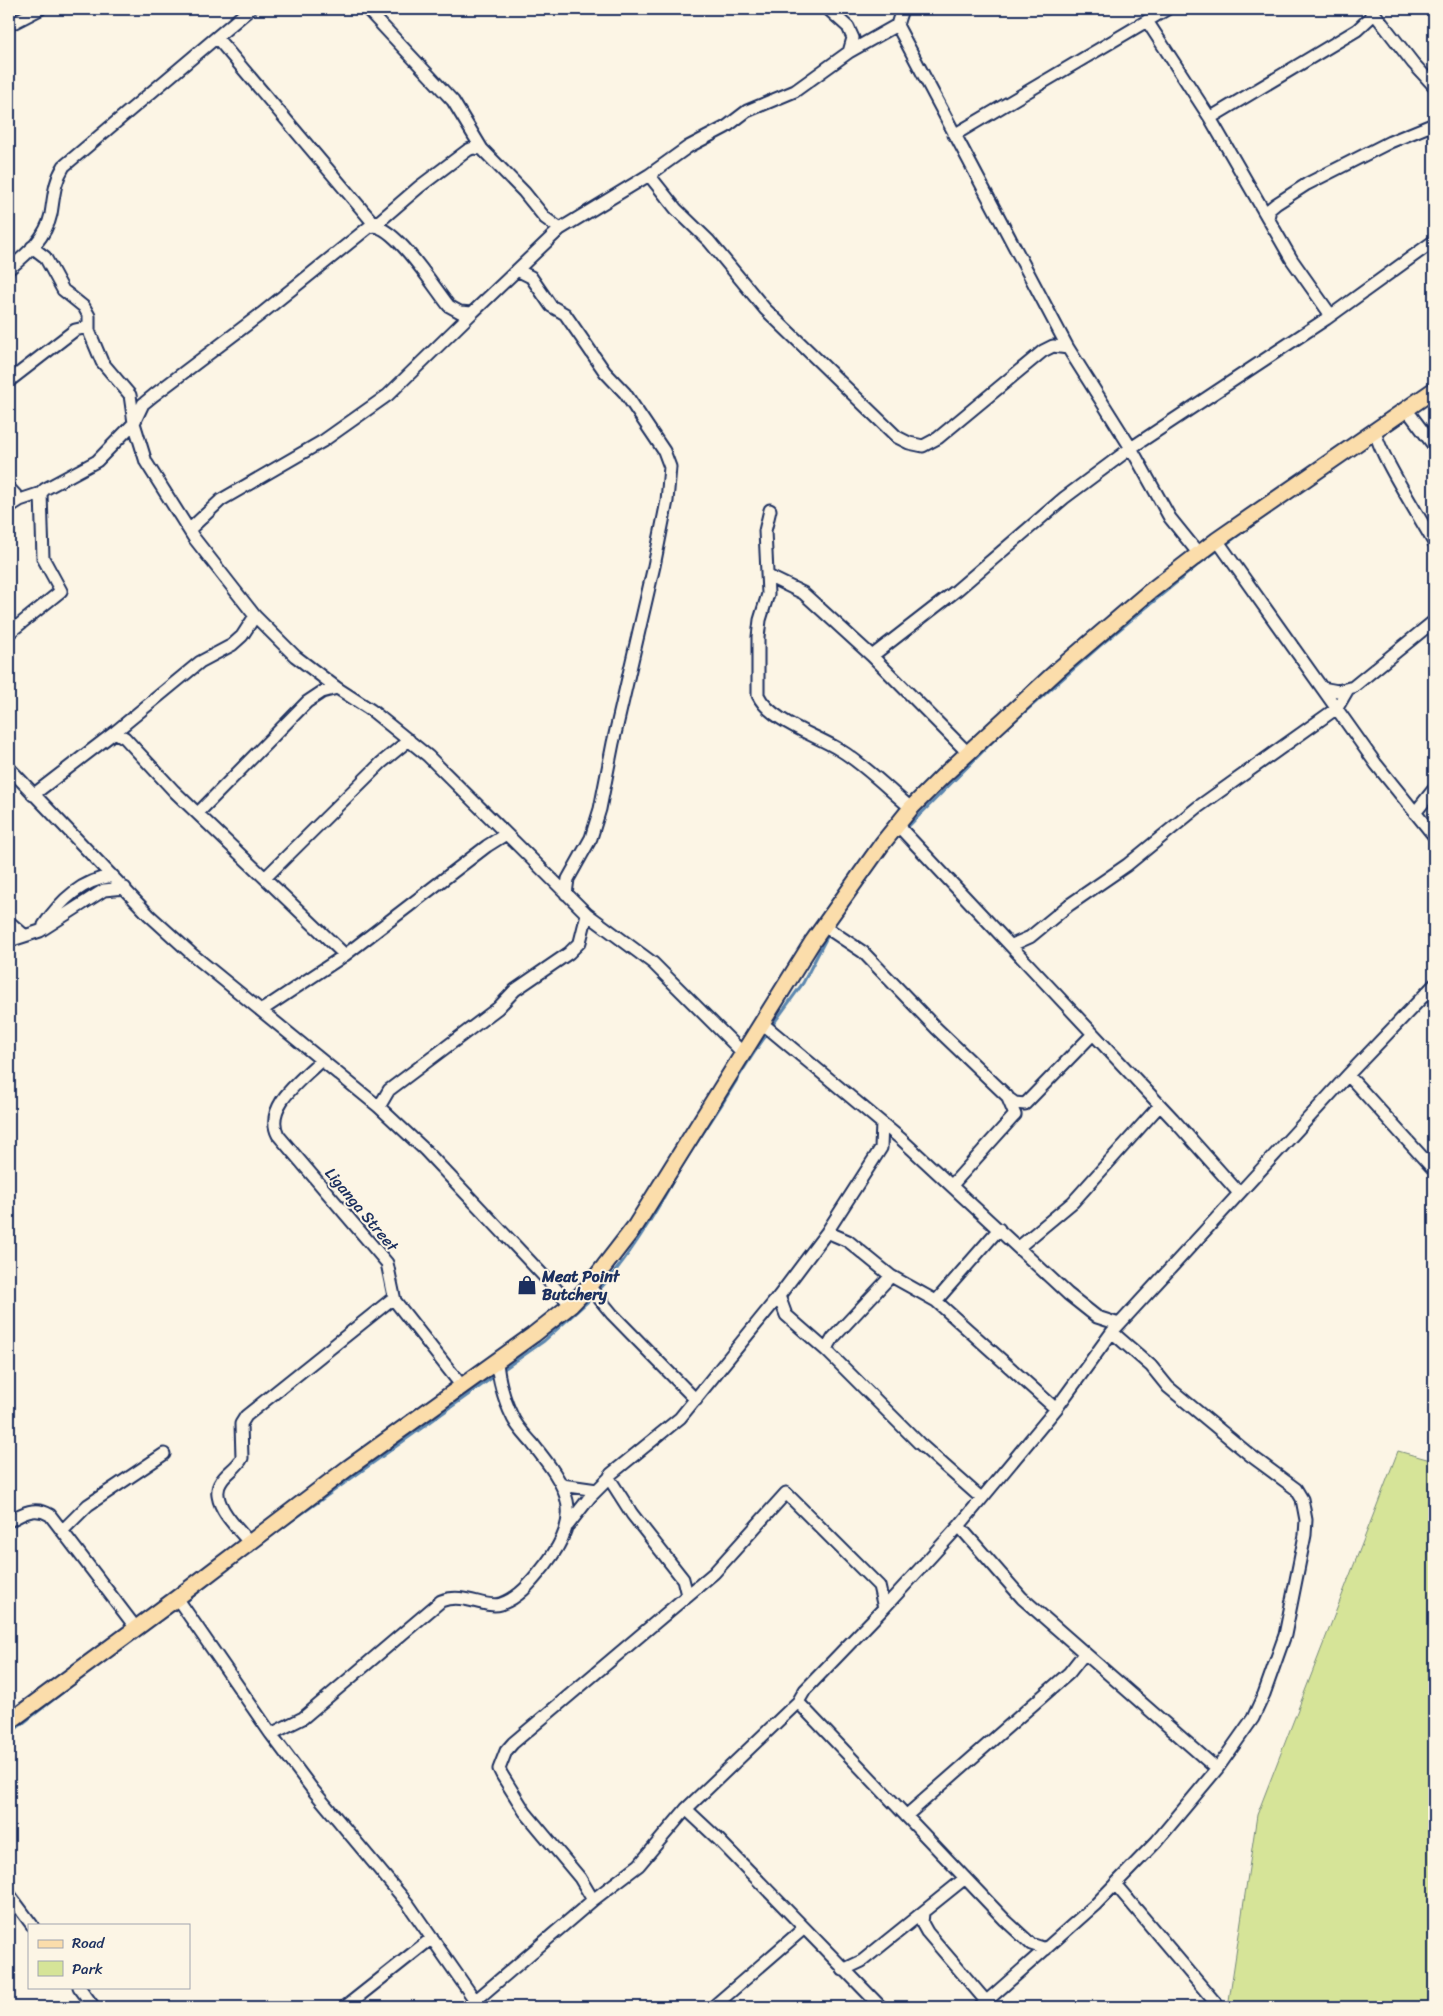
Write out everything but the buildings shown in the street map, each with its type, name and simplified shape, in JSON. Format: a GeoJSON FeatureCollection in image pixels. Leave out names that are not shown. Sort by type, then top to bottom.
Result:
{"type":"FeatureCollection","features":[{"type":"Feature","properties":{"kind":"main road"},"geometry":{"type":"LineString","coordinates":[[9,1722],[571,1305],[589,1286],[636,1226],[824,926],[912,808],[1059,669],[1148,593],[1217,540],[1376,432],[1434,390]]}},
{"type":"Feature","properties":{"kind":"street"},"geometry":{"type":"LineString","coordinates":[[9,25],[40,9]]}},
{"type":"Feature","properties":{"kind":"street"},"geometry":{"type":"LineString","coordinates":[[9,269],[32,247],[46,229],[51,214],[54,187],[64,166],[250,9]]}},
{"type":"Feature","properties":{"kind":"street"},"geometry":{"type":"LineString","coordinates":[[367,9],[453,100],[482,149],[524,192],[545,218],[560,229]]}},
{"type":"Feature","properties":{"kind":"street"},"geometry":{"type":"LineString","coordinates":[[828,9],[848,27],[852,38],[849,52]]}},
{"type":"Feature","properties":{"kind":"street"},"geometry":{"type":"LineString","coordinates":[[189,530],[221,500],[324,441],[388,395],[560,229],[649,175],[688,147],[726,127],[747,111],[795,91],[849,52],[897,25],[902,9]]}},
{"type":"Feature","properties":{"kind":"street"},"geometry":{"type":"LineString","coordinates":[[954,135],[1167,9]]}},
{"type":"Feature","properties":{"kind":"street"},"geometry":{"type":"LineString","coordinates":[[1210,118],[1357,30],[1371,17],[1371,9]]}},
{"type":"Feature","properties":{"kind":"street"},"geometry":{"type":"LineString","coordinates":[[1371,9],[1413,63],[1434,86]]}},
{"type":"Feature","properties":{"kind":"street"},"geometry":{"type":"LineString","coordinates":[[1147,21],[1210,118],[1292,260],[1330,314]]}},
{"type":"Feature","properties":{"kind":"street"},"geometry":{"type":"LineString","coordinates":[[897,25],[1068,348],[1131,448],[1170,518],[1199,554]]}},
{"type":"Feature","properties":{"kind":"street"},"geometry":{"type":"LineString","coordinates":[[217,38],[376,225],[397,239],[449,306],[460,312],[472,313]]}},
{"type":"Feature","properties":{"kind":"street"},"geometry":{"type":"LineString","coordinates":[[1268,218],[1270,209],[1308,184],[1390,142],[1434,124]]}},
{"type":"Feature","properties":{"kind":"street"},"geometry":{"type":"LineString","coordinates":[[9,507],[20,500],[41,493],[45,489],[89,467],[134,423],[143,404],[154,395],[261,314],[370,227],[376,225],[418,187],[468,150],[474,148],[482,149]]}},
{"type":"Feature","properties":{"kind":"street"},"geometry":{"type":"LineString","coordinates":[[649,175],[676,209],[709,241],[765,309],[897,437],[909,443],[923,446],[938,438],[1043,351],[1053,346],[1068,348]]}},
{"type":"Feature","properties":{"kind":"street"},"geometry":{"type":"LineString","coordinates":[[872,656],[957,590],[1064,498],[1131,448],[1330,314],[1434,241]]}},
{"type":"Feature","properties":{"kind":"street"},"geometry":{"type":"LineString","coordinates":[[32,247],[45,257],[63,290],[84,307],[89,316],[89,331],[102,362],[130,395],[134,423],[146,462],[189,530],[256,616],[288,650],[409,740],[587,914],[653,963],[743,1053]]}},
{"type":"Feature","properties":{"kind":"street"},"geometry":{"type":"LineString","coordinates":[[532,277],[533,256]]}},
{"type":"Feature","properties":{"kind":"street"},"geometry":{"type":"LineString","coordinates":[[518,270],[532,277],[547,301],[565,314],[605,372],[625,393],[664,452],[670,467],[667,501],[654,566],[613,743],[600,809],[591,838],[568,879],[566,894]]}},
{"type":"Feature","properties":{"kind":"street"},"geometry":{"type":"LineString","coordinates":[[9,381],[75,330],[84,328],[89,331]]}},
{"type":"Feature","properties":{"kind":"street"},"geometry":{"type":"LineString","coordinates":[[130,395],[154,395]]}},
{"type":"Feature","properties":{"kind":"street"},"geometry":{"type":"LineString","coordinates":[[1410,406],[1410,414],[1434,446]]}},
{"type":"Feature","properties":{"kind":"street"},"geometry":{"type":"LineString","coordinates":[[1376,432],[1376,438],[1384,455],[1434,543]]}},
{"type":"Feature","properties":{"kind":"street"},"geometry":{"type":"LineString","coordinates":[[9,488],[20,500]]}},
{"type":"Feature","properties":{"kind":"street"},"geometry":{"type":"LineString","coordinates":[[9,632],[61,591],[42,558],[41,493]]}},
{"type":"Feature","properties":{"kind":"street"},"geometry":{"type":"LineString","coordinates":[[770,510],[765,531],[768,594],[760,620],[758,637],[758,695],[761,702],[773,713],[841,750],[912,808]]}},
{"type":"Feature","properties":{"kind":"street"},"geometry":{"type":"LineString","coordinates":[[1217,540],[1376,764],[1434,836]]}},
{"type":"Feature","properties":{"kind":"street"},"geometry":{"type":"LineString","coordinates":[[768,576],[803,593],[872,656],[968,753]]}},
{"type":"Feature","properties":{"kind":"street"},"geometry":{"type":"LineString","coordinates":[[33,795],[115,732],[200,662],[232,644],[242,636],[256,616]]}},
{"type":"Feature","properties":{"kind":"street"},"geometry":{"type":"LineString","coordinates":[[1012,945],[1030,937],[1069,906],[1127,865],[1198,806],[1337,708],[1348,689],[1434,621]]}},
{"type":"Feature","properties":{"kind":"street"},"geometry":{"type":"LineString","coordinates":[[198,813],[308,702],[322,692],[337,688]]}},
{"type":"Feature","properties":{"kind":"street"},"geometry":{"type":"LineString","coordinates":[[1322,688],[1338,691],[1348,689]]}},
{"type":"Feature","properties":{"kind":"street"},"geometry":{"type":"LineString","coordinates":[[115,732],[125,738],[174,791],[266,877],[344,955]]}},
{"type":"Feature","properties":{"kind":"street"},"geometry":{"type":"LineString","coordinates":[[266,877],[381,763],[409,740]]}},
{"type":"Feature","properties":{"kind":"street"},"geometry":{"type":"LineString","coordinates":[[9,768],[149,915],[193,955],[379,1107],[425,1150],[571,1305]]}},
{"type":"Feature","properties":{"kind":"street"},"geometry":{"type":"LineString","coordinates":[[1415,813],[1434,789]]}},
{"type":"Feature","properties":{"kind":"street"},"geometry":{"type":"LineString","coordinates":[[899,823],[903,831],[1012,945],[1239,1193]]}},
{"type":"Feature","properties":{"kind":"street"},"geometry":{"type":"LineString","coordinates":[[262,1010],[344,955],[487,846],[506,834]]}},
{"type":"Feature","properties":{"kind":"street"},"geometry":{"type":"LineString","coordinates":[[40,931],[54,912],[80,886],[99,878],[113,876]]}},
{"type":"Feature","properties":{"kind":"street"},"geometry":{"type":"LineString","coordinates":[[9,941],[40,931],[95,894],[104,890],[125,888]]}},
{"type":"Feature","properties":{"kind":"street"},"geometry":{"type":"LineString","coordinates":[[379,1107],[389,1090],[498,1008],[521,986],[570,953],[580,942],[587,914]]}},
{"type":"Feature","properties":{"kind":"street"},"geometry":{"type":"LineString","coordinates":[[9,922],[25,936]]}},
{"type":"Feature","properties":{"kind":"street"},"geometry":{"type":"LineString","coordinates":[[824,926],[853,944],[874,962],[936,1028],[1007,1096],[1015,1103],[1024,1104]]}},
{"type":"Feature","properties":{"kind":"street"},"geometry":{"type":"LineString","coordinates":[[177,1598],[271,1734],[313,1790],[408,1904],[478,2004],[593,1900],[639,1865],[686,1809],[798,1702],[806,1690],[959,1526],[1056,1409],[1115,1328],[1348,1075],[1434,985]]}},
{"type":"Feature","properties":{"kind":"street"},"geometry":{"type":"LineString","coordinates":[[762,1023],[901,1139],[1097,1317],[1115,1328],[1168,1387],[1250,1455],[1296,1489],[1302,1499],[1306,1520],[1305,1535],[1285,1635],[1258,1708],[1217,1769],[1157,1841],[1115,1884],[986,2006],[927,1932],[922,1923],[923,1913]]}},
{"type":"Feature","properties":{"kind":"street"},"geometry":{"type":"LineString","coordinates":[[952,1185],[1024,1104],[1093,1034]]}},
{"type":"Feature","properties":{"kind":"street","name":"Liganga Street"},"geometry":{"type":"LineString","coordinates":[[321,1060],[281,1102],[274,1119],[274,1128],[278,1136],[387,1263],[395,1300],[461,1385]]}},
{"type":"Feature","properties":{"kind":"street"},"geometry":{"type":"LineString","coordinates":[[1348,1075],[1434,1170]]}},
{"type":"Feature","properties":{"kind":"street"},"geometry":{"type":"LineString","coordinates":[[1007,1096],[1015,1114]]}},
{"type":"Feature","properties":{"kind":"street"},"geometry":{"type":"LineString","coordinates":[[1019,1247],[1074,1202],[1160,1105]]}},
{"type":"Feature","properties":{"kind":"street"},"geometry":{"type":"LineString","coordinates":[[271,1734],[303,1718],[442,1601],[459,1597],[499,1605],[514,1598],[528,1587],[558,1547],[568,1525],[597,1490],[631,1456],[680,1418],[779,1296],[827,1232],[881,1148],[882,1123]]}},
{"type":"Feature","properties":{"kind":"street"},"geometry":{"type":"LineString","coordinates":[[881,1148],[901,1139]]}},
{"type":"Feature","properties":{"kind":"street"},"geometry":{"type":"LineString","coordinates":[[936,1301],[998,1229]]}},
{"type":"Feature","properties":{"kind":"street"},"geometry":{"type":"LineString","coordinates":[[827,1232],[848,1241],[891,1276],[936,1301],[1056,1409]]}},
{"type":"Feature","properties":{"kind":"street"},"geometry":{"type":"LineString","coordinates":[[826,1350],[832,1338],[891,1276]]}},
{"type":"Feature","properties":{"kind":"street"},"geometry":{"type":"LineString","coordinates":[[589,1286],[612,1314],[696,1400]]}},
{"type":"Feature","properties":{"kind":"street"},"geometry":{"type":"LineString","coordinates":[[779,1296],[786,1315],[826,1350],[919,1444],[981,1498]]}},
{"type":"Feature","properties":{"kind":"street"},"geometry":{"type":"LineString","coordinates":[[250,1543],[222,1508],[217,1496],[220,1483],[242,1458],[241,1424],[246,1416],[392,1299]]}},
{"type":"Feature","properties":{"kind":"street"},"geometry":{"type":"LineString","coordinates":[[497,1361],[498,1373],[512,1416],[555,1472],[562,1485],[568,1525]]}},
{"type":"Feature","properties":{"kind":"street"},"geometry":{"type":"LineString","coordinates":[[62,1531],[88,1505],[164,1454]]}},
{"type":"Feature","properties":{"kind":"street"},"geometry":{"type":"LineString","coordinates":[[609,1478],[632,1514],[684,1579],[687,1596]]}},
{"type":"Feature","properties":{"kind":"street"},"geometry":{"type":"LineString","coordinates":[[562,1485],[597,1490]]}},
{"type":"Feature","properties":{"kind":"street"},"geometry":{"type":"LineString","coordinates":[[593,1900],[580,1878],[525,1812],[502,1775],[499,1769],[502,1759],[513,1742],[714,1573],[786,1493],[879,1586],[884,1608]]}},
{"type":"Feature","properties":{"kind":"street"},"geometry":{"type":"LineString","coordinates":[[9,1521],[25,1512],[42,1510],[50,1516],[136,1628]]}},
{"type":"Feature","properties":{"kind":"street"},"geometry":{"type":"LineString","coordinates":[[959,1526],[1022,1598],[1217,1769]]}},
{"type":"Feature","properties":{"kind":"street"},"geometry":{"type":"LineString","coordinates":[[906,1816],[1069,1673],[1084,1654]]}},
{"type":"Feature","properties":{"kind":"street"},"geometry":{"type":"LineString","coordinates":[[798,1702],[964,1878],[1031,1944],[1046,1948]]}},
{"type":"Feature","properties":{"kind":"street"},"geometry":{"type":"LineString","coordinates":[[686,1809],[881,2007]]}},
{"type":"Feature","properties":{"kind":"street"},"geometry":{"type":"LineString","coordinates":[[843,1970],[862,1961],[964,1878]]}},
{"type":"Feature","properties":{"kind":"street"},"geometry":{"type":"LineString","coordinates":[[1115,1884],[1219,2007]]}},
{"type":"Feature","properties":{"kind":"street"},"geometry":{"type":"LineString","coordinates":[[9,1894],[31,1924]]}},
{"type":"Feature","properties":{"kind":"street"},"geometry":{"type":"LineString","coordinates":[[714,2007],[803,1929]]}},
{"type":"Feature","properties":{"kind":"street"},"geometry":{"type":"LineString","coordinates":[[345,2007],[432,1938]]}},
{"type":"Feature","properties":{"kind":"street"},"geometry":{"type":"LineString","coordinates":[[1031,1944],[1034,1959]]}},
{"type":"Feature","properties":{"kind":"street"},"geometry":{"type":"LineString","coordinates":[[80,1988],[94,2007]]}},
{"type":"Feature","properties":{"kind":"green space"},"geometry":{"type":"Polygon","coordinates":[[[1398,1451],[1434,1461],[1434,2007],[1228,2007],[1257,1815],[1398,1451]]]}},
{"type":"Feature","properties":{"kind":"waterway"},"geometry":{"type":"LineString","coordinates":[[891,844],[1002,732],[1103,643],[1199,564],[1251,526]]}},
{"type":"Feature","properties":{"kind":"waterway"},"geometry":{"type":"LineString","coordinates":[[771,1027],[803,983],[829,933]]}},
{"type":"Feature","properties":{"kind":"waterway"},"geometry":{"type":"LineString","coordinates":[[597,1292],[618,1268],[636,1242],[688,1156],[768,1033]]}},
{"type":"Feature","properties":{"kind":"waterway"},"geometry":{"type":"LineString","coordinates":[[501,1371],[544,1341],[593,1297]]}},
{"type":"Feature","properties":{"kind":"waterway"},"geometry":{"type":"LineString","coordinates":[[269,1537],[496,1375]]}},
{"type":"Feature","properties":{"kind":"waterway"},"geometry":{"type":"LineString","coordinates":[[184,1603],[211,1582]]}},
{"type":"Feature","properties":{"kind":"waterway"},"geometry":{"type":"LineString","coordinates":[[164,1617],[179,1606]]}},
{"type":"Feature","properties":{"kind":"waterway"},"geometry":{"type":"LineString","coordinates":[[9,1734],[76,1682]]}},
{"type":"Feature","properties":{"kind":"place","name":"Meat Point Butchery"},"geometry":{"type":"Point","coordinates":[527,1285]}}]}
